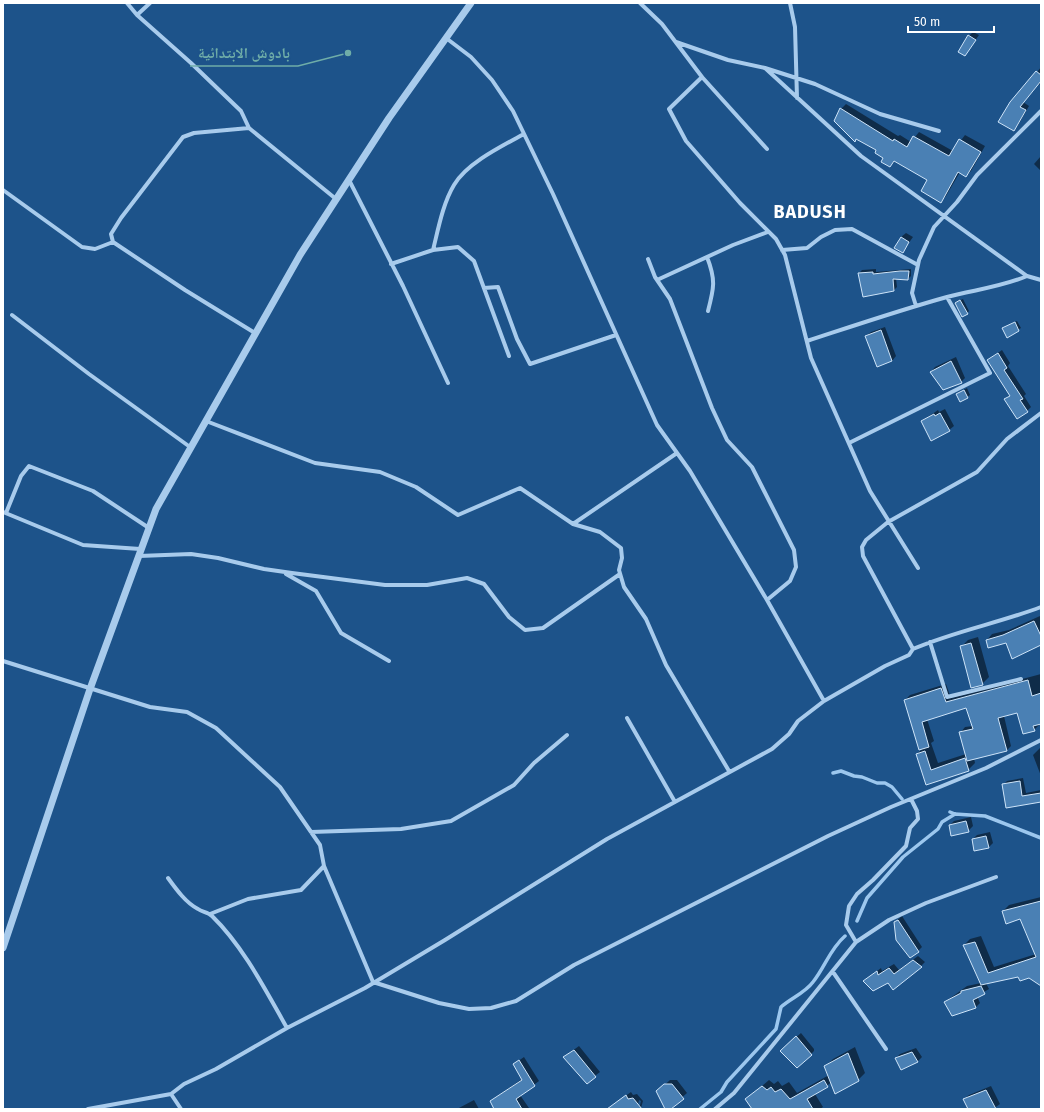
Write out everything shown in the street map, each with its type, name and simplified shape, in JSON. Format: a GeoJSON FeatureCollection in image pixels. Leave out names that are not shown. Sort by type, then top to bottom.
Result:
{"type":"FeatureCollection","features":[{"type":"Feature","properties":{"kind":"street"},"geometry":{"type":"LineString","coordinates":[[127,3],[137,15],[191,63],[241,111],[249,128],[336,199]]}},
{"type":"Feature","properties":{"kind":"street"},"geometry":{"type":"LineString","coordinates":[[137,15],[150,3]]}},
{"type":"Feature","properties":{"kind":"street"},"geometry":{"type":"LineString","coordinates":[[3,948],[90,689],[140,549],[156,509],[300,255],[389,118],[472,3]]}},
{"type":"Feature","properties":{"kind":"street"},"geometry":{"type":"LineString","coordinates":[[640,3],[662,24],[702,77],[767,149]]}},
{"type":"Feature","properties":{"kind":"street"},"geometry":{"type":"LineString","coordinates":[[790,3],[795,27],[797,98]]}},
{"type":"Feature","properties":{"kind":"street"},"geometry":{"type":"LineString","coordinates":[[446,38],[471,57],[492,80],[513,111],[553,194],[657,425],[690,471],[767,600],[824,701]]}},
{"type":"Feature","properties":{"kind":"street"},"geometry":{"type":"LineString","coordinates":[[676,42],[728,60],[765,68],[815,84],[880,114],[939,131]]}},
{"type":"Feature","properties":{"kind":"street"},"geometry":{"type":"LineString","coordinates":[[765,68],[861,156],[1027,276],[1041,280]]}},
{"type":"Feature","properties":{"kind":"street"},"geometry":{"type":"LineString","coordinates":[[702,77],[669,110],[686,141],[740,203],[776,239],[782,250],[811,358],[870,491],[918,568]]}},
{"type":"Feature","properties":{"kind":"street"},"geometry":{"type":"LineString","coordinates":[[916,306],[912,293],[918,264],[934,227],[977,175],[1041,110]]}},
{"type":"Feature","properties":{"kind":"street"},"geometry":{"type":"LineString","coordinates":[[249,128],[194,133],[183,137],[121,218],[111,234],[113,242],[185,290],[255,333]]}},
{"type":"Feature","properties":{"kind":"street"},"geometry":{"type":"LineString","coordinates":[[433,250],[439,224],[454,184],[487,154],[524,134]]}},
{"type":"Feature","properties":{"kind":"street"},"geometry":{"type":"LineString","coordinates":[[349,179],[448,383]]}},
{"type":"Feature","properties":{"kind":"street"},"geometry":{"type":"LineString","coordinates":[[3,190],[82,247],[95,249],[113,242]]}},
{"type":"Feature","properties":{"kind":"street"},"geometry":{"type":"LineString","coordinates":[[782,250],[807,248],[821,237],[835,230],[852,229],[918,264]]}},
{"type":"Feature","properties":{"kind":"street"},"geometry":{"type":"LineString","coordinates":[[657,280],[706,257],[768,232]]}},
{"type":"Feature","properties":{"kind":"street"},"geometry":{"type":"LineString","coordinates":[[391,264],[433,250],[458,247],[474,261],[509,356]]}},
{"type":"Feature","properties":{"kind":"street"},"geometry":{"type":"LineString","coordinates":[[706,257],[712,271],[714,289],[708,311]]}},
{"type":"Feature","properties":{"kind":"street"},"geometry":{"type":"LineString","coordinates":[[648,259],[657,280],[670,299],[712,408],[728,440],[752,467],[794,550],[796,566],[790,582],[767,600]]}},
{"type":"Feature","properties":{"kind":"street"},"geometry":{"type":"LineString","coordinates":[[807,341],[916,306],[979,288],[1012,283],[1027,276]]}},
{"type":"Feature","properties":{"kind":"street"},"geometry":{"type":"LineString","coordinates":[[484,288],[498,286],[518,338],[530,364],[616,335]]}},
{"type":"Feature","properties":{"kind":"street"},"geometry":{"type":"LineString","coordinates":[[849,443],[990,373],[947,297]]}},
{"type":"Feature","properties":{"kind":"street"},"geometry":{"type":"LineString","coordinates":[[12,316],[190,447]]}},
{"type":"Feature","properties":{"kind":"street"},"geometry":{"type":"LineString","coordinates":[[913,649],[863,556],[862,547],[866,540],[888,522],[977,472],[1007,439],[1041,413]]}},
{"type":"Feature","properties":{"kind":"street"},"geometry":{"type":"LineString","coordinates":[[205,421],[315,463],[380,472],[416,487],[458,515],[520,488],[573,524],[600,532],[621,548],[622,558],[618,570],[624,587],[646,619],[666,665],[729,771]]}},
{"type":"Feature","properties":{"kind":"street"},"geometry":{"type":"LineString","coordinates":[[573,524],[677,453]]}},
{"type":"Feature","properties":{"kind":"street"},"geometry":{"type":"LineString","coordinates":[[140,549],[83,545],[5,512],[21,476],[29,466],[93,491],[149,528]]}},
{"type":"Feature","properties":{"kind":"street"},"geometry":{"type":"LineString","coordinates":[[138,556],[191,554],[218,558],[282,572],[385,585],[427,585],[467,578],[484,584],[509,617],[525,630],[543,628],[620,574]]}},
{"type":"Feature","properties":{"kind":"street"},"geometry":{"type":"LineString","coordinates":[[282,572],[316,591],[341,633],[389,661]]}},
{"type":"Feature","properties":{"kind":"street"},"geometry":{"type":"LineString","coordinates":[[88,1109],[171,1094],[287,1028],[365,988],[439,944],[607,839],[729,771],[772,749],[789,734],[798,721],[824,701],[885,666],[909,655],[913,649],[930,642],[1041,607]]}},
{"type":"Feature","properties":{"kind":"street"},"geometry":{"type":"LineString","coordinates":[[930,642],[947,697],[1021,679]]}},
{"type":"Feature","properties":{"kind":"street"},"geometry":{"type":"LineString","coordinates":[[3,661],[150,707],[187,712],[216,728],[280,787],[320,845],[324,866],[373,982],[439,1004],[469,1009],[491,1008],[516,1001],[574,965],[696,905],[828,836],[890,807],[986,768],[1041,740]]}},
{"type":"Feature","properties":{"kind":"street"},"geometry":{"type":"LineString","coordinates":[[626,718],[675,802]]}},
{"type":"Feature","properties":{"kind":"street"},"geometry":{"type":"LineString","coordinates":[[310,832],[401,829],[452,821],[514,785],[534,763],[567,735]]}},
{"type":"Feature","properties":{"kind":"street"},"geometry":{"type":"LineString","coordinates":[[856,942],[846,925],[849,906],[857,894],[906,846],[910,828],[918,819],[917,811],[911,799]]}},
{"type":"Feature","properties":{"kind":"street"},"geometry":{"type":"LineString","coordinates":[[210,914],[248,899],[301,890],[324,866]]}},
{"type":"Feature","properties":{"kind":"street"},"geometry":{"type":"LineString","coordinates":[[715,1109],[734,1092],[856,942],[889,920],[926,903],[996,877]]}},
{"type":"Feature","properties":{"kind":"street"},"geometry":{"type":"LineString","coordinates":[[168,878],[177,891],[197,909],[210,914],[228,934],[260,981],[287,1028]]}},
{"type":"Feature","properties":{"kind":"street"},"geometry":{"type":"LineString","coordinates":[[833,972],[886,1049]]}},
{"type":"Feature","properties":{"kind":"street"},"geometry":{"type":"LineString","coordinates":[[171,1094],[181,1109]]}},
{"type":"Feature","properties":{"kind":"building"},"geometry":{"type":"Polygon","coordinates":[[[968,35],[976,40],[965,56],[958,52],[968,35]]]}},
{"type":"Feature","properties":{"kind":"building"},"geometry":{"type":"Polygon","coordinates":[[[1036,71],[1041,75],[1041,81],[1020,107],[1026,110],[1014,131],[998,122],[1010,102],[1036,71]]]}},
{"type":"Feature","properties":{"kind":"building"},"geometry":{"type":"Polygon","coordinates":[[[840,108],[893,141],[894,139],[907,147],[913,136],[949,156],[959,139],[981,152],[966,177],[958,172],[941,203],[921,191],[927,180],[894,161],[890,167],[881,162],[883,158],[875,153],[876,150],[856,139],[855,142],[834,121],[840,108]]]}},
{"type":"Feature","properties":{"kind":"building"},"geometry":{"type":"Polygon","coordinates":[[[901,237],[909,242],[903,253],[894,248],[901,237]]]}},
{"type":"Feature","properties":{"kind":"building"},"geometry":{"type":"Polygon","coordinates":[[[909,271],[908,280],[893,279],[894,291],[863,297],[858,273],[873,272],[873,274],[909,271]]]}},
{"type":"Feature","properties":{"kind":"building"},"geometry":{"type":"Polygon","coordinates":[[[960,300],[968,314],[962,317],[955,303],[960,300]]]}},
{"type":"Feature","properties":{"kind":"building"},"geometry":{"type":"Polygon","coordinates":[[[1015,322],[1019,331],[1007,338],[1002,328],[1015,322]]]}},
{"type":"Feature","properties":{"kind":"building"},"geometry":{"type":"Polygon","coordinates":[[[881,330],[892,361],[877,367],[865,336],[881,330]]]}},
{"type":"Feature","properties":{"kind":"building"},"geometry":{"type":"Polygon","coordinates":[[[998,353],[1007,368],[1004,370],[1023,399],[1020,400],[1028,412],[1017,419],[1004,399],[1010,396],[987,360],[998,353]]]}},
{"type":"Feature","properties":{"kind":"building"},"geometry":{"type":"Polygon","coordinates":[[[951,361],[962,383],[943,390],[930,372],[951,361]]]}},
{"type":"Feature","properties":{"kind":"building"},"geometry":{"type":"Polygon","coordinates":[[[964,390],[968,398],[960,402],[956,394],[964,390]]]}},
{"type":"Feature","properties":{"kind":"building"},"geometry":{"type":"Polygon","coordinates":[[[940,413],[950,431],[931,441],[921,421],[934,414],[935,416],[940,413]]]}},
{"type":"Feature","properties":{"kind":"building"},"geometry":{"type":"Polygon","coordinates":[[[1034,621],[1041,636],[1041,645],[1012,659],[1006,643],[988,648],[986,640],[1003,635],[1034,621]]]}},
{"type":"Feature","properties":{"kind":"building"},"geometry":{"type":"Polygon","coordinates":[[[971,643],[983,685],[971,688],[960,646],[971,643]]]}},
{"type":"Feature","properties":{"kind":"building"},"geometry":{"type":"Polygon","coordinates":[[[1028,680],[1032,696],[1041,693],[1041,724],[1033,726],[1035,731],[1023,734],[1017,713],[998,718],[1007,751],[967,761],[959,732],[973,729],[966,708],[922,722],[929,747],[919,750],[904,700],[941,688],[946,702],[1028,680]]]}},
{"type":"Feature","properties":{"kind":"building"},"geometry":{"type":"Polygon","coordinates":[[[925,751],[931,770],[965,758],[969,771],[926,785],[916,754],[925,751]]]}},
{"type":"Feature","properties":{"kind":"building"},"geometry":{"type":"Polygon","coordinates":[[[1020,781],[1022,796],[1041,793],[1041,802],[1006,808],[1002,784],[1020,781]]]}},
{"type":"Feature","properties":{"kind":"building"},"geometry":{"type":"Polygon","coordinates":[[[966,821],[969,832],[951,836],[949,825],[966,821]]]}},
{"type":"Feature","properties":{"kind":"building"},"geometry":{"type":"Polygon","coordinates":[[[986,836],[989,848],[974,851],[972,839],[986,836]]]}},
{"type":"Feature","properties":{"kind":"building"},"geometry":{"type":"Polygon","coordinates":[[[1041,901],[1041,986],[1029,978],[1020,981],[1018,977],[981,985],[963,945],[975,942],[988,973],[1036,957],[1020,919],[1006,924],[1002,911],[1041,901]]]}},
{"type":"Feature","properties":{"kind":"building"},"geometry":{"type":"Polygon","coordinates":[[[898,920],[919,952],[910,958],[896,940],[894,922],[898,920]]]}},
{"type":"Feature","properties":{"kind":"building"},"geometry":{"type":"Polygon","coordinates":[[[913,960],[922,967],[893,990],[888,983],[873,991],[863,981],[877,971],[878,975],[889,968],[894,974],[913,960]]]}},
{"type":"Feature","properties":{"kind":"building"},"geometry":{"type":"Polygon","coordinates":[[[981,986],[985,994],[973,1000],[976,1008],[952,1016],[944,1002],[961,993],[961,991],[981,986]]]}},
{"type":"Feature","properties":{"kind":"building"},"geometry":{"type":"Polygon","coordinates":[[[796,1036],[812,1055],[797,1068],[780,1051],[796,1036]]]}},
{"type":"Feature","properties":{"kind":"building"},"geometry":{"type":"Polygon","coordinates":[[[574,1050],[596,1077],[587,1084],[563,1057],[574,1050]]]}},
{"type":"Feature","properties":{"kind":"building"},"geometry":{"type":"Polygon","coordinates":[[[912,1052],[918,1062],[901,1070],[895,1058],[912,1052]]]}},
{"type":"Feature","properties":{"kind":"building"},"geometry":{"type":"Polygon","coordinates":[[[848,1053],[859,1081],[835,1094],[824,1066],[848,1053]]]}},
{"type":"Feature","properties":{"kind":"building"},"geometry":{"type":"Polygon","coordinates":[[[519,1060],[535,1086],[516,1099],[522,1109],[494,1109],[490,1101],[522,1080],[513,1064],[519,1060]]]}},
{"type":"Feature","properties":{"kind":"building"},"geometry":{"type":"Polygon","coordinates":[[[824,1080],[828,1087],[807,1099],[813,1109],[752,1109],[745,1099],[762,1086],[767,1090],[771,1087],[775,1092],[781,1089],[790,1099],[824,1080]]]}},
{"type":"Feature","properties":{"kind":"building"},"geometry":{"type":"Polygon","coordinates":[[[664,1084],[672,1084],[684,1099],[671,1109],[665,1109],[656,1091],[664,1084]]]}},
{"type":"Feature","properties":{"kind":"building"},"geometry":{"type":"Polygon","coordinates":[[[986,1090],[996,1109],[968,1109],[963,1099],[986,1090]]]}},
{"type":"Feature","properties":{"kind":"building"},"geometry":{"type":"Polygon","coordinates":[[[626,1095],[628,1099],[633,1098],[642,1109],[607,1109],[626,1095]]]}},
{"type":"Feature","properties":{"kind":"waterway"},"geometry":{"type":"LineString","coordinates":[[833,773],[841,771],[877,783],[885,783],[892,787],[902,799]]}},
{"type":"Feature","properties":{"kind":"waterway"},"geometry":{"type":"LineString","coordinates":[[950,812],[955,814],[985,816],[1041,838]]}},
{"type":"Feature","properties":{"kind":"waterway"},"geometry":{"type":"LineString","coordinates":[[857,921],[867,898],[903,857],[938,829],[942,822],[955,814]]}},
{"type":"Feature","properties":{"kind":"waterway"},"geometry":{"type":"LineString","coordinates":[[700,1109],[721,1092],[727,1082],[776,1029],[781,1007],[810,986],[831,952],[845,936]]}},
{"type":"Feature","properties":{"kind":"place","name":"بادوش الابتدائية"},"geometry":{"type":"Point","coordinates":[348,53]}},
{"type":"Feature","properties":{"kind":"district","name":"BADUSH"},"geometry":{"type":"Point","coordinates":[810,212]}}]}
